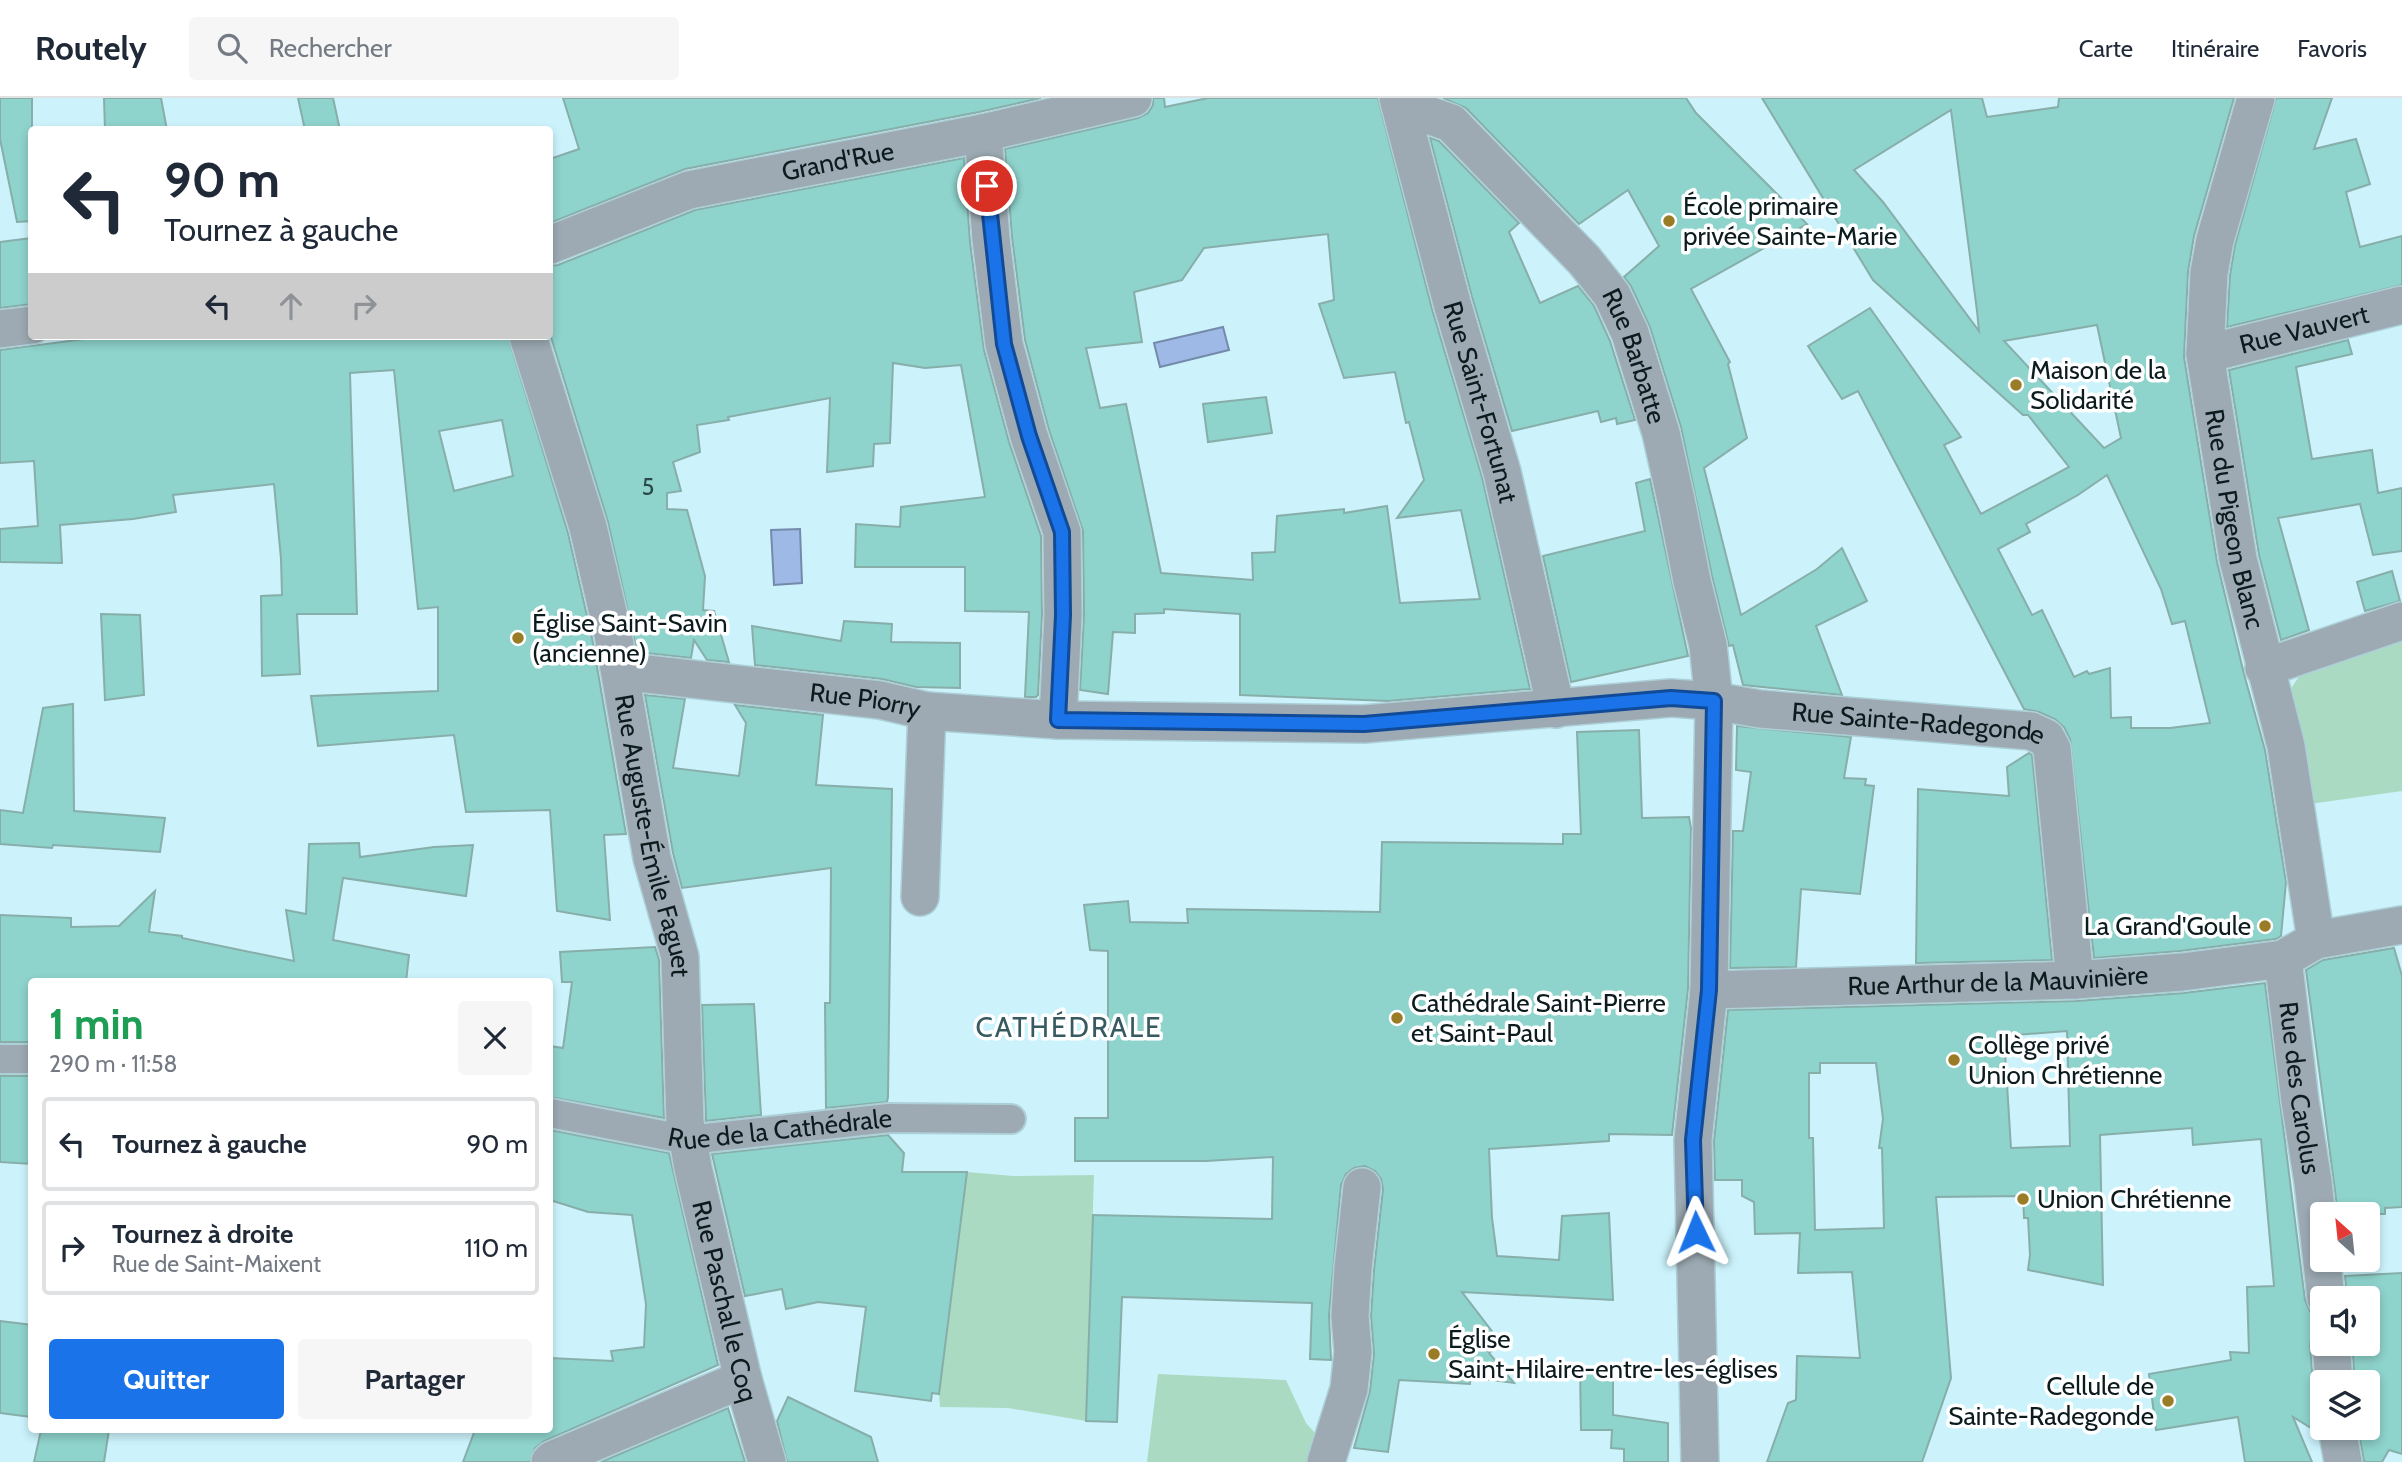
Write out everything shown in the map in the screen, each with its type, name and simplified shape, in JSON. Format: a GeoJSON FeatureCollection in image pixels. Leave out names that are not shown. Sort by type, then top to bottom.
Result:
{"type":"FeatureCollection","features":[{"type":"Feature","properties":{"kind":"street","name":"Grand'Rue"},"geometry":{"type":"LineString","coordinates":[[553,244],[689,190],[983,133],[1133,98]]}},
{"type":"Feature","properties":{"kind":"street","name":"Rue du Pigeon Blanc"},"geometry":{"type":"LineString","coordinates":[[2256,98],[2215,240],[2209,273],[2205,354],[2238,559],[2286,746],[2316,940]]}},
{"type":"Feature","properties":{"kind":"street","name":"Rue Barbatte"},"geometry":{"type":"LineString","coordinates":[[1399,101],[1451,123],[1584,260],[1612,295],[1630,333],[1661,433],[1708,645],[1714,701],[1709,990],[1693,1140],[1700,1462]]}},
{"type":"Feature","properties":{"kind":"street","name":"Rue Saint-Fortunat"},"geometry":{"type":"LineString","coordinates":[[1399,101],[1452,303],[1502,472],[1556,709]]}},
{"type":"Feature","properties":{"kind":"street"},"geometry":{"type":"LineString","coordinates":[[983,133],[991,239],[1004,344],[1029,436],[1062,532],[1063,615],[1058,720]]}},
{"type":"Feature","properties":{"kind":"street","name":"Rue Vauvert"},"geometry":{"type":"LineString","coordinates":[[2205,354],[2402,305]]}},
{"type":"Feature","properties":{"kind":"street"},"geometry":{"type":"LineString","coordinates":[[0,329],[28,326]]}},
{"type":"Feature","properties":{"kind":"street","name":"Rue Auguste-Émile Faguet"},"geometry":{"type":"LineString","coordinates":[[529,340],[588,527],[620,671],[652,858],[680,957],[685,1122],[688,1140]]}},
{"type":"Feature","properties":{"kind":"street"},"geometry":{"type":"LineString","coordinates":[[2264,667],[2402,621]]}},
{"type":"Feature","properties":{"kind":"street","name":"Rue Piorry"},"geometry":{"type":"LineString","coordinates":[[620,671],[869,699],[927,711],[920,897]]}},
{"type":"Feature","properties":{"kind":"street"},"geometry":{"type":"LineString","coordinates":[[927,711],[1058,720],[1364,724],[1671,698],[1714,701]]}},
{"type":"Feature","properties":{"kind":"street","name":"Rue Sainte-Radegonde"},"geometry":{"type":"LineString","coordinates":[[1714,701],[1760,709],[2031,732],[2046,738],[2052,749],[2075,980]]}},
{"type":"Feature","properties":{"kind":"street"},"geometry":{"type":"LineString","coordinates":[[2283,959],[2316,940],[2402,925]]}},
{"type":"Feature","properties":{"kind":"street","name":"Rue Arthur de la Mauvinière"},"geometry":{"type":"LineString","coordinates":[[1709,990],[2075,980],[2182,972],[2283,959]]}},
{"type":"Feature","properties":{"kind":"street","name":"Rue des Carolus"},"geometry":{"type":"LineString","coordinates":[[2283,959],[2325,1286]]}},
{"type":"Feature","properties":{"kind":"street"},"geometry":{"type":"LineString","coordinates":[[0,1059],[28,1059]]}},
{"type":"Feature","properties":{"kind":"street","name":"Rue de la Cathédrale"},"geometry":{"type":"LineString","coordinates":[[553,1114],[688,1140],[889,1118],[1011,1119]]}},
{"type":"Feature","properties":{"kind":"street","name":"Rue Paschal le Coq"},"geometry":{"type":"LineString","coordinates":[[688,1140],[743,1379],[767,1462]]}},
{"type":"Feature","properties":{"kind":"street"},"geometry":{"type":"LineString","coordinates":[[1326,1462],[1349,1389],[1353,1352],[1350,1316],[1352,1280],[1363,1187]]}},
{"type":"Feature","properties":{"kind":"street"},"geometry":{"type":"LineString","coordinates":[[551,1462],[743,1379]]}},
{"type":"Feature","properties":{"kind":"street"},"geometry":{"type":"LineString","coordinates":[[2339,1440],[2343,1462]]}},
{"type":"Feature","properties":{"kind":"green space"},"geometry":{"type":"Polygon","coordinates":[[[2402,639],[2402,791],[2310,804],[2288,693],[2300,675],[2402,639]]]}},
{"type":"Feature","properties":{"kind":"green space"},"geometry":{"type":"Polygon","coordinates":[[[967,1172],[1013,1176],[1094,1175],[1086,1421],[1008,1408],[940,1407],[939,1394],[967,1172]]]}},
{"type":"Feature","properties":{"kind":"green space"},"geometry":{"type":"Polygon","coordinates":[[[1158,1374],[1286,1380],[1306,1423],[1322,1441],[1316,1462],[1147,1462],[1158,1374]]]}},
{"type":"Feature","properties":{"kind":"water"},"geometry":{"type":"Polygon","coordinates":[[[1223,327],[1229,350],[1160,367],[1154,343],[1223,327]]]}},
{"type":"Feature","properties":{"kind":"water"},"geometry":{"type":"Polygon","coordinates":[[[800,529],[802,583],[774,585],[771,530],[800,529]]]}},
{"type":"Feature","properties":{"kind":"building"},"geometry":{"type":"Polygon","coordinates":[[[0,98],[32,98],[32,126],[28,126],[28,221],[17,222],[0,139],[0,98]]]}},
{"type":"Feature","properties":{"kind":"building"},"geometry":{"type":"Polygon","coordinates":[[[104,98],[161,98],[166,126],[105,126],[104,98]]]}},
{"type":"Feature","properties":{"kind":"building"},"geometry":{"type":"Polygon","coordinates":[[[298,98],[333,98],[339,126],[304,126],[298,98]]]}},
{"type":"Feature","properties":{"kind":"building"},"geometry":{"type":"Polygon","coordinates":[[[563,98],[1041,98],[685,169],[553,222],[553,158],[579,149],[563,98]]]}},
{"type":"Feature","properties":{"kind":"building"},"geometry":{"type":"Polygon","coordinates":[[[1153,98],[1164,98],[1165,107],[1208,98],[1378,98],[1432,309],[1482,477],[1530,689],[1388,701],[1240,695],[1240,614],[1164,609],[1164,613],[1135,614],[1135,633],[1113,632],[1108,694],[1080,690],[1084,615],[1083,531],[1049,430],[1025,340],[1012,237],[1005,149],[1138,118],[1148,113],[1153,105],[1153,98]],[[1328,234],[1204,248],[1182,280],[1134,292],[1142,342],[1086,348],[1100,408],[1126,404],[1161,573],[1253,580],[1252,553],[1275,552],[1277,516],[1344,509],[1344,513],[1387,506],[1400,603],[1480,599],[1461,510],[1397,518],[1424,480],[1409,422],[1406,423],[1395,372],[1344,378],[1319,304],[1334,300],[1328,234]]]}},
{"type":"Feature","properties":{"kind":"building"},"geometry":{"type":"Polygon","coordinates":[[[1443,98],[1686,98],[1696,113],[1807,224],[1691,289],[1730,362],[1728,364],[1747,438],[1704,468],[1741,615],[1817,569],[1842,548],[1867,601],[1816,626],[1842,695],[1743,685],[1733,645],[1729,646],[1712,576],[1681,427],[1650,327],[1624,277],[1659,246],[1628,190],[1579,224],[1466,108],[1443,98]]]}},
{"type":"Feature","properties":{"kind":"building"},"geometry":{"type":"Polygon","coordinates":[[[1762,98],[1982,98],[1987,117],[2058,107],[2059,98],[2234,98],[2194,236],[2188,272],[2184,357],[2217,562],[2265,750],[2286,882],[2281,936],[2276,939],[2180,951],[2094,958],[2070,739],[2064,727],[2055,719],[2024,709],[1858,391],[1842,399],[1808,346],[1870,308],[1961,437],[1944,445],[1981,514],[2069,467],[2028,415],[2023,415],[1873,280],[1762,98]],[[1951,110],[1854,170],[1883,202],[1979,331],[1977,311],[1951,110]],[[2097,325],[2004,341],[2104,448],[2121,438],[2097,325]],[[2107,475],[2078,495],[2026,524],[2030,532],[1998,549],[2032,615],[2042,610],[2074,677],[2087,671],[2089,674],[2110,668],[2111,718],[2131,717],[2131,728],[2170,728],[2210,723],[2185,621],[2172,624],[2161,589],[2107,475]]]}},
{"type":"Feature","properties":{"kind":"building"},"geometry":{"type":"Polygon","coordinates":[[[2276,98],[2332,98],[2314,149],[2356,139],[2370,184],[2346,192],[2360,247],[2402,236],[2402,285],[2227,327],[2235,245],[2276,98]]]}},
{"type":"Feature","properties":{"kind":"building"},"geometry":{"type":"Polygon","coordinates":[[[1430,138],[1439,141],[1519,223],[1509,232],[1540,303],[1578,286],[1594,306],[1610,341],[1635,420],[1617,424],[1616,418],[1601,422],[1598,411],[1512,431],[1472,297],[1430,138]]]}},
{"type":"Feature","properties":{"kind":"building"},"geometry":{"type":"Polygon","coordinates":[[[964,158],[970,242],[984,350],[1009,442],[1041,536],[1042,615],[1036,697],[1025,697],[1029,612],[965,611],[965,567],[855,567],[856,524],[900,527],[901,507],[985,497],[961,365],[925,368],[893,363],[890,443],[874,444],[873,466],[827,472],[830,398],[697,425],[700,452],[673,462],[681,491],[667,493],[667,509],[687,510],[705,576],[703,610],[714,611],[729,662],[707,660],[694,640],[691,658],[637,652],[608,522],[552,340],[553,266],[695,210],[964,158]]]}},
{"type":"Feature","properties":{"kind":"building"},"geometry":{"type":"Polygon","coordinates":[[[28,238],[28,304],[0,308],[0,242],[28,238]]]}},
{"type":"Feature","properties":{"kind":"building"},"geometry":{"type":"Polygon","coordinates":[[[77,340],[509,340],[568,533],[592,638],[626,834],[604,835],[610,920],[557,911],[550,810],[466,812],[454,735],[318,746],[311,696],[438,691],[438,607],[418,609],[394,370],[350,373],[357,614],[297,614],[300,674],[262,676],[261,596],[282,595],[274,484],[173,495],[176,512],[133,519],[60,525],[62,563],[0,562],[0,529],[38,526],[34,461],[0,463],[0,350],[77,340]],[[502,420],[439,431],[454,491],[513,476],[502,420]]]}},
{"type":"Feature","properties":{"kind":"building"},"geometry":{"type":"Polygon","coordinates":[[[2348,340],[2352,354],[2296,367],[2312,459],[2372,450],[2378,493],[2402,488],[2402,551],[2373,555],[2360,504],[2278,518],[2309,630],[2281,640],[2259,555],[2229,370],[2348,340]]]}},
{"type":"Feature","properties":{"kind":"building"},"geometry":{"type":"Polygon","coordinates":[[[1266,397],[1272,433],[1208,442],[1203,404],[1266,397]]]}},
{"type":"Feature","properties":{"kind":"building"},"geometry":{"type":"Polygon","coordinates":[[[1650,479],[1688,656],[1571,682],[1543,556],[1645,531],[1636,483],[1650,479]]]}},
{"type":"Feature","properties":{"kind":"building"},"geometry":{"type":"Polygon","coordinates":[[[2392,571],[2400,601],[2365,611],[2357,582],[2392,571]]]}},
{"type":"Feature","properties":{"kind":"building"},"geometry":{"type":"Polygon","coordinates":[[[101,614],[140,615],[144,695],[105,700],[101,614]]]}},
{"type":"Feature","properties":{"kind":"building"},"geometry":{"type":"Polygon","coordinates":[[[844,621],[892,624],[891,642],[960,643],[960,688],[916,687],[882,679],[755,665],[752,626],[841,641],[844,621]]]}},
{"type":"Feature","properties":{"kind":"building"},"geometry":{"type":"Polygon","coordinates":[[[645,695],[685,699],[673,768],[739,776],[746,723],[735,705],[823,715],[816,785],[892,789],[887,1102],[826,1108],[825,1003],[830,1003],[831,868],[682,888],[673,853],[645,695]]]}},
{"type":"Feature","properties":{"kind":"building"},"geometry":{"type":"Polygon","coordinates":[[[73,704],[74,811],[165,818],[160,852],[0,844],[0,810],[23,813],[43,708],[73,704]]]}},
{"type":"Feature","properties":{"kind":"building"},"geometry":{"type":"Polygon","coordinates":[[[1737,726],[1851,737],[1844,778],[1866,779],[1865,785],[1874,786],[1860,894],[1801,889],[1796,967],[1730,968],[1733,831],[1743,831],[1751,772],[1736,770],[1737,726]]]}},
{"type":"Feature","properties":{"kind":"building","name":"Cathédrale Saint-Pierre et Saint-Paul"},"geometry":{"type":"Polygon","coordinates":[[[1639,730],[1642,818],[1689,817],[1691,828],[1688,989],[1672,1135],[1609,1134],[1609,1141],[1489,1149],[1492,1218],[1497,1256],[1559,1260],[1562,1216],[1609,1213],[1613,1300],[1462,1292],[1501,1343],[1489,1353],[1514,1383],[1470,1377],[1470,1384],[1399,1380],[1388,1452],[1354,1448],[1370,1391],[1374,1354],[1371,1316],[1383,1189],[1381,1179],[1375,1171],[1365,1166],[1354,1168],[1346,1174],[1341,1185],[1329,1315],[1331,1360],[1310,1359],[1312,1303],[1122,1297],[1117,1422],[1086,1421],[1093,1215],[1272,1219],[1273,1157],[1206,1161],[1075,1161],[1075,1118],[1108,1118],[1108,951],[1090,950],[1084,905],[1128,901],[1130,922],[1188,923],[1187,909],[1380,912],[1382,842],[1563,844],[1563,834],[1581,834],[1577,732],[1639,730]]]}},
{"type":"Feature","properties":{"kind":"building"},"geometry":{"type":"Polygon","coordinates":[[[2029,753],[2032,755],[2052,960],[1916,963],[1918,789],[2009,796],[2007,767],[2029,753]]]}},
{"type":"Feature","properties":{"kind":"building"},"geometry":{"type":"Polygon","coordinates":[[[359,843],[360,857],[434,847],[473,845],[466,896],[343,878],[333,940],[409,955],[406,978],[28,978],[28,1042],[0,1042],[0,915],[71,918],[71,927],[119,926],[155,891],[149,932],[182,936],[294,961],[286,910],[306,914],[309,844],[359,843]]]}},
{"type":"Feature","properties":{"kind":"building"},"geometry":{"type":"Polygon","coordinates":[[[655,947],[659,960],[664,1118],[553,1098],[553,1046],[563,1048],[572,982],[562,982],[560,952],[655,947]]]}},
{"type":"Feature","properties":{"kind":"building"},"geometry":{"type":"Polygon","coordinates":[[[2394,948],[2402,976],[2402,1207],[2385,1208],[2385,1214],[2380,1214],[2380,1202],[2336,1202],[2306,970],[2323,960],[2394,948]]]}},
{"type":"Feature","properties":{"kind":"building"},"geometry":{"type":"Polygon","coordinates":[[[2265,983],[2305,1300],[2310,1311],[2310,1427],[2293,1417],[2312,1462],[2245,1462],[2238,1417],[2156,1430],[2149,1374],[2231,1360],[2230,1352],[2249,1353],[2247,1287],[2274,1286],[2261,1139],[2193,1145],[2192,1128],[2100,1135],[2103,1285],[2028,1270],[2028,1218],[2024,1218],[2023,1196],[1936,1197],[1951,1378],[1922,1462],[1767,1462],[1788,1403],[1796,1400],[1797,1356],[1860,1358],[1852,1272],[1798,1273],[1800,1233],[1755,1234],[1754,1202],[1742,1196],[1742,1180],[1715,1180],[1714,1141],[1728,1010],[2076,1001],[2184,993],[2265,983]],[[2067,1031],[2004,1036],[2011,1148],[2070,1146],[2067,1031]],[[1820,1063],[1820,1073],[1809,1073],[1809,1138],[1813,1138],[1815,1230],[1884,1228],[1882,1148],[1879,1148],[1883,1119],[1876,1063],[1820,1063]]]}},
{"type":"Feature","properties":{"kind":"building"},"geometry":{"type":"Polygon","coordinates":[[[754,1004],[761,1115],[706,1121],[702,1005],[754,1004]]]}},
{"type":"Feature","properties":{"kind":"building"},"geometry":{"type":"Polygon","coordinates":[[[0,1076],[28,1076],[28,1164],[0,1162],[0,1076]]]}},
{"type":"Feature","properties":{"kind":"building"},"geometry":{"type":"Polygon","coordinates":[[[553,1131],[669,1153],[718,1365],[544,1441],[535,1448],[530,1462],[463,1462],[474,1433],[553,1433],[553,1358],[613,1361],[611,1351],[644,1347],[646,1304],[632,1215],[588,1212],[553,1201],[553,1131]]]}},
{"type":"Feature","properties":{"kind":"building"},"geometry":{"type":"Polygon","coordinates":[[[888,1135],[904,1153],[902,1172],[967,1172],[939,1394],[932,1393],[931,1401],[855,1391],[866,1307],[818,1302],[786,1309],[782,1289],[745,1296],[712,1154],[888,1135]]]}},
{"type":"Feature","properties":{"kind":"building"},"geometry":{"type":"Polygon","coordinates":[[[2402,1273],[2402,1454],[2389,1450],[2382,1462],[2364,1461],[2360,1440],[2380,1440],[2380,1370],[2354,1370],[2353,1356],[2380,1356],[2380,1286],[2346,1286],[2345,1276],[2402,1273]]]}},
{"type":"Feature","properties":{"kind":"building"},"geometry":{"type":"Polygon","coordinates":[[[0,1321],[28,1324],[28,1416],[0,1413],[0,1321]]]}},
{"type":"Feature","properties":{"kind":"building"},"geometry":{"type":"Polygon","coordinates":[[[1580,1368],[1613,1369],[1613,1415],[1668,1423],[1668,1462],[1624,1462],[1624,1449],[1611,1448],[1612,1430],[1581,1430],[1580,1368]]]}},
{"type":"Feature","properties":{"kind":"building"},"geometry":{"type":"Polygon","coordinates":[[[788,1397],[871,1437],[878,1462],[787,1462],[777,1421],[788,1397]]]}},
{"type":"Feature","properties":{"kind":"building"},"geometry":{"type":"Polygon","coordinates":[[[728,1408],[745,1462],[601,1462],[728,1408]]]}},
{"type":"Feature","properties":{"kind":"building"},"geometry":{"type":"Polygon","coordinates":[[[40,1433],[109,1433],[104,1462],[34,1462],[40,1433]]]}},
{"type":"Feature","properties":{"kind":"place","name":"École primaire privée Sainte-Marie"},"geometry":{"type":"Point","coordinates":[1669,221]}},
{"type":"Feature","properties":{"kind":"place","name":"Maison de la Solidarité"},"geometry":{"type":"Point","coordinates":[2016,385]}},
{"type":"Feature","properties":{"kind":"place","name":"Église Saint-Savin (ancienne)"},"geometry":{"type":"Point","coordinates":[518,638]}},
{"type":"Feature","properties":{"kind":"place","name":"La Grand'Goule"},"geometry":{"type":"Point","coordinates":[2265,926]}},
{"type":"Feature","properties":{"kind":"place","name":"Cathédrale Saint-Pierre et Saint-Paul"},"geometry":{"type":"Point","coordinates":[1397,1018]}},
{"type":"Feature","properties":{"kind":"place","name":"Collège privé Union Chrétienne"},"geometry":{"type":"Point","coordinates":[1954,1060]}},
{"type":"Feature","properties":{"kind":"place","name":"Union Chrétienne"},"geometry":{"type":"Point","coordinates":[2023,1199]}},
{"type":"Feature","properties":{"kind":"place","name":"Église Saint-Hilaire-entre-les-églises"},"geometry":{"type":"Point","coordinates":[1434,1354]}},
{"type":"Feature","properties":{"kind":"place","name":"Cellule de Sainte-Radegonde"},"geometry":{"type":"Point","coordinates":[2168,1401]}},
{"type":"Feature","properties":{"kind":"district","name":"CATHÉDRALE"},"geometry":{"type":"Point","coordinates":[1069,1027]}},
{"type":"Feature","properties":{"kind":"route"},"geometry":{"type":"LineString","coordinates":[[987,186],[1004,344],[1029,436],[1062,532],[1063,615],[1058,720],[1364,724],[1671,698],[1714,701],[1709,990],[1693,1140],[1696,1232]]}}]}
